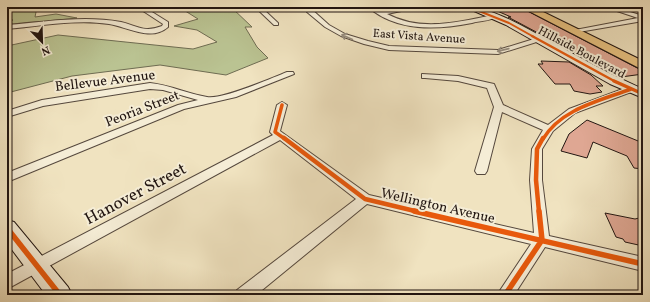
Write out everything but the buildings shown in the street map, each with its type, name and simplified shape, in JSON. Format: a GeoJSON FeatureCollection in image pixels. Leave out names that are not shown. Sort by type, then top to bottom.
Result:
{"type":"FeatureCollection","features":[{"type":"Feature","properties":{"kind":"main road","name":"Hillside Boulevard"},"geometry":{"type":"LineString","coordinates":[[469,7],[509,23],[631,89],[643,94]]}},
{"type":"Feature","properties":{"kind":"main road"},"geometry":{"type":"LineString","coordinates":[[526,7],[643,59]]}},
{"type":"Feature","properties":{"kind":"main road"},"geometry":{"type":"LineString","coordinates":[[537,7],[643,66]]}},
{"type":"Feature","properties":{"kind":"main road"},"geometry":{"type":"LineString","coordinates":[[7,228],[60,295]]}},
{"type":"Feature","properties":{"kind":"street"},"geometry":{"type":"LineString","coordinates":[[7,27],[63,22],[96,21],[123,25],[138,31],[158,30],[165,28],[166,24],[140,7]]}},
{"type":"Feature","properties":{"kind":"street"},"geometry":{"type":"LineString","coordinates":[[258,7],[276,24]]}},
{"type":"Feature","properties":{"kind":"street","name":"East Vista Avenue"},"geometry":{"type":"LineString","coordinates":[[306,7],[319,20],[343,35],[356,41],[389,48],[498,52],[507,50],[522,43],[540,40]]}},
{"type":"Feature","properties":{"kind":"street"},"geometry":{"type":"LineString","coordinates":[[371,7],[404,23],[430,26],[444,26],[493,17]]}},
{"type":"Feature","properties":{"kind":"street"},"geometry":{"type":"LineString","coordinates":[[382,13],[417,7]]}},
{"type":"Feature","properties":{"kind":"street"},"geometry":{"type":"LineString","coordinates":[[608,7],[643,18]]}},
{"type":"Feature","properties":{"kind":"street"},"geometry":{"type":"LineString","coordinates":[[580,31],[643,18]]}},
{"type":"Feature","properties":{"kind":"street","name":"Peoria Street"},"geometry":{"type":"LineString","coordinates":[[7,178],[181,107],[206,100],[234,95],[290,74]]}},
{"type":"Feature","properties":{"kind":"street"},"geometry":{"type":"LineString","coordinates":[[425,76],[476,80],[490,86],[499,107],[481,171]]}},
{"type":"Feature","properties":{"kind":"street","name":"Bellevue Avenue"},"geometry":{"type":"LineString","coordinates":[[7,114],[42,103],[150,86],[164,87],[206,100]]}},
{"type":"Feature","properties":{"kind":"street"},"geometry":{"type":"LineString","coordinates":[[505,295],[542,240],[536,180],[538,149],[549,129],[572,111],[631,89]]}},
{"type":"Feature","properties":{"kind":"street"},"geometry":{"type":"LineString","coordinates":[[280,136],[275,132],[282,104]]}},
{"type":"Feature","properties":{"kind":"street"},"geometry":{"type":"LineString","coordinates":[[499,107],[549,129]]}},
{"type":"Feature","properties":{"kind":"street","name":"Wellington Avenue"},"geometry":{"type":"LineString","coordinates":[[280,136],[365,199],[643,264]]}},
{"type":"Feature","properties":{"kind":"street","name":"Hanover Street"},"geometry":{"type":"LineString","coordinates":[[7,282],[280,136]]}},
{"type":"Feature","properties":{"kind":"street"},"geometry":{"type":"LineString","coordinates":[[243,295],[365,199]]}},
{"type":"Feature","properties":{"kind":"green space"},"geometry":{"type":"Polygon","coordinates":[[[7,7],[37,7],[35,17],[56,14],[77,18],[7,25],[7,23],[13,20],[7,19],[7,7]]]}},
{"type":"Feature","properties":{"kind":"green space"},"geometry":{"type":"Polygon","coordinates":[[[179,7],[231,7],[252,27],[245,27],[257,47],[268,58],[226,75],[160,65],[72,76],[7,93],[7,46],[58,35],[193,49],[217,42],[197,30],[174,26],[198,19],[179,7]]]}},
{"type":"Feature","properties":{"kind":"cycle path"},"geometry":{"type":"LineString","coordinates":[[469,7],[509,23],[614,81],[643,94]]}},
{"type":"Feature","properties":{"kind":"cycle path"},"geometry":{"type":"LineString","coordinates":[[505,295],[542,240],[536,180],[537,149],[549,129],[572,111],[631,89]]}},
{"type":"Feature","properties":{"kind":"cycle path"},"geometry":{"type":"LineString","coordinates":[[282,105],[275,132],[365,199],[643,264]]}},
{"type":"Feature","properties":{"kind":"cycle path"},"geometry":{"type":"LineString","coordinates":[[7,228],[60,295]]}}]}
